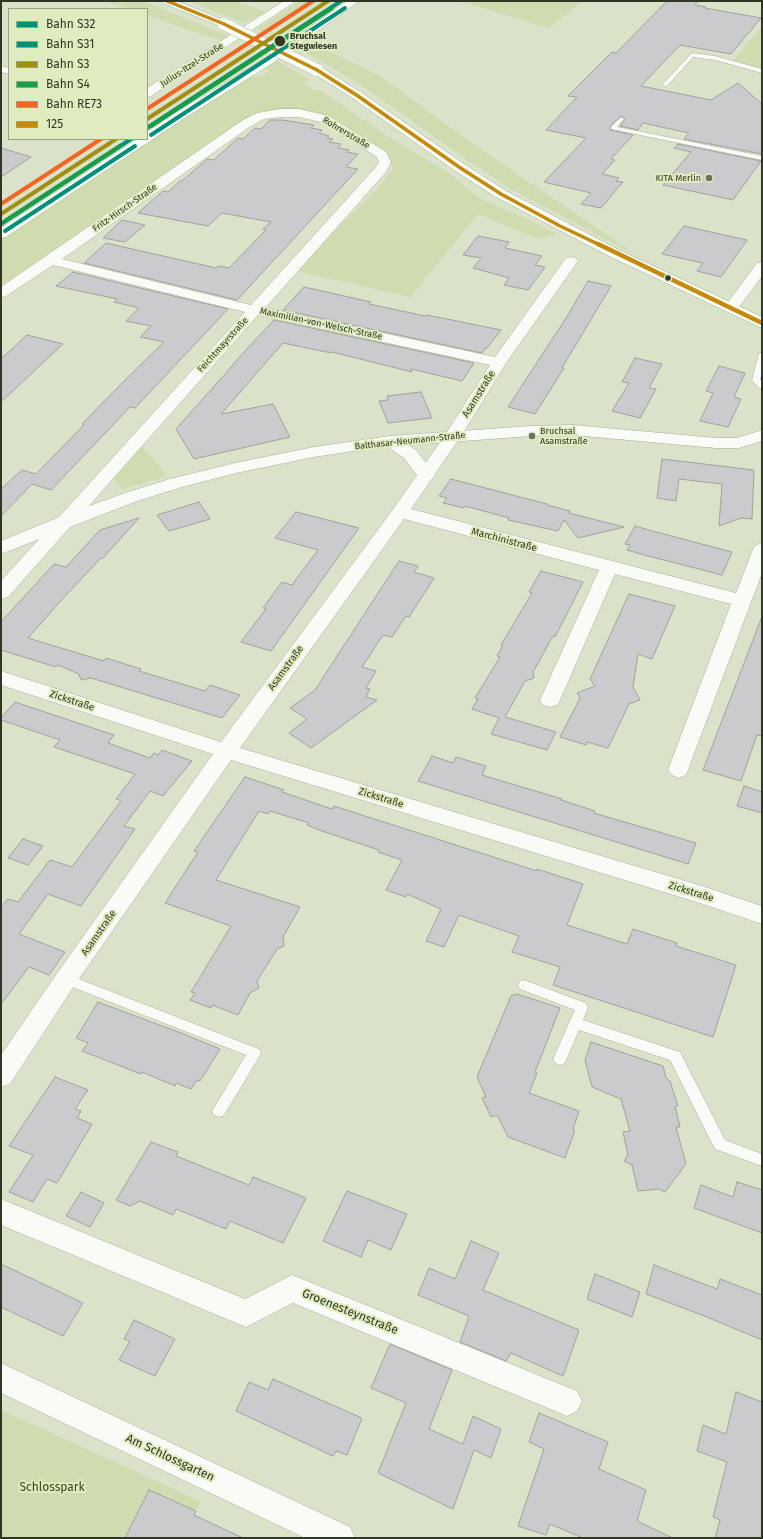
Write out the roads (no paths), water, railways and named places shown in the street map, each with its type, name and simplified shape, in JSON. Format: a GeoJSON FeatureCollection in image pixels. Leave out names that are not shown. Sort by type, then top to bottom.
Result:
{"type":"FeatureCollection","features":[{"type":"Feature","properties":{"kind":"street"},"geometry":{"type":"LineString","coordinates":[[167,1],[224,24],[278,49],[317,70],[358,96],[452,162],[501,194],[560,226],[762,323]]}},
{"type":"Feature","properties":{"kind":"street","name":"Julius-Itzel-Straße"},"geometry":{"type":"LineString","coordinates":[[150,92],[291,1]]}},
{"type":"Feature","properties":{"kind":"street"},"geometry":{"type":"LineString","coordinates":[[148,137],[263,65],[354,1]]}},
{"type":"Feature","properties":{"kind":"street","name":"Rohrerstraße"},"geometry":{"type":"LineString","coordinates":[[247,122],[261,116],[280,113],[309,114],[325,119],[382,155],[385,162],[381,169]]}},
{"type":"Feature","properties":{"kind":"street","name":"Fritz-Hirsch-Straße"},"geometry":{"type":"LineString","coordinates":[[1,293],[51,260],[247,122]]}},
{"type":"Feature","properties":{"kind":"street"},"geometry":{"type":"LineString","coordinates":[[1,234],[143,140]]}},
{"type":"Feature","properties":{"kind":"street","name":"Feichtmayrstraße"},"geometry":{"type":"LineString","coordinates":[[66,521],[381,169]]}},
{"type":"Feature","properties":{"kind":"street","name":"Maximilian-von-Welsch-Straße"},"geometry":{"type":"LineString","coordinates":[[51,260],[255,310],[499,362]]}},
{"type":"Feature","properties":{"kind":"street","name":"Asamstraße"},"geometry":{"type":"LineString","coordinates":[[1,1076],[66,979],[226,751],[426,475],[453,436],[499,362],[571,261]]}},
{"type":"Feature","properties":{"kind":"street"},"geometry":{"type":"LineString","coordinates":[[731,308],[762,266]]}},
{"type":"Feature","properties":{"kind":"street","name":"Balthasar-Neumann-Straße"},"geometry":{"type":"LineString","coordinates":[[1,548],[66,521],[139,495],[235,468],[314,452],[390,441],[531,431],[573,430],[716,444],[739,443],[759,439]]}},
{"type":"Feature","properties":{"kind":"street"},"geometry":{"type":"LineString","coordinates":[[390,441],[410,454],[426,475]]}},
{"type":"Feature","properties":{"kind":"street","name":"Marchinistraße"},"geometry":{"type":"LineString","coordinates":[[400,512],[742,601]]}},
{"type":"Feature","properties":{"kind":"street","name":"Balthasar-Neumann-Straße"},"geometry":{"type":"LineString","coordinates":[[1,593],[66,521]]}},
{"type":"Feature","properties":{"kind":"street"},"geometry":{"type":"LineString","coordinates":[[679,770],[762,549]]}},
{"type":"Feature","properties":{"kind":"street"},"geometry":{"type":"LineString","coordinates":[[550,700],[609,567]]}},
{"type":"Feature","properties":{"kind":"street","name":"Zickstraße"},"geometry":{"type":"LineString","coordinates":[[1,678],[226,751],[702,895],[762,915]]}},
{"type":"Feature","properties":{"kind":"street","name":"Groenesteynstraße"},"geometry":{"type":"LineString","coordinates":[[1,1212],[246,1313],[292,1289],[567,1401]]}},
{"type":"Feature","properties":{"kind":"street","name":"Am Schlossgarten"},"geometry":{"type":"LineString","coordinates":[[1,1378],[332,1537]]}},
{"type":"Feature","properties":{"kind":"lane"},"geometry":{"type":"LineString","coordinates":[[665,85],[692,55],[715,58],[762,72]]}},
{"type":"Feature","properties":{"kind":"lane"},"geometry":{"type":"LineString","coordinates":[[621,119],[613,128],[762,158]]}},
{"type":"Feature","properties":{"kind":"lane"},"geometry":{"type":"LineString","coordinates":[[762,354],[756,380],[762,386]]}},
{"type":"Feature","properties":{"kind":"lane"},"geometry":{"type":"LineString","coordinates":[[66,979],[254,1054],[219,1111]]}},
{"type":"Feature","properties":{"kind":"lane"},"geometry":{"type":"LineString","coordinates":[[524,985],[582,1007],[560,1059]]}},
{"type":"Feature","properties":{"kind":"lane"},"geometry":{"type":"LineString","coordinates":[[576,1023],[675,1056],[720,1145],[762,1160]]}},
{"type":"Feature","properties":{"kind":"rail line","name":"RE73"},"geometry":{"type":"LineString","coordinates":[[148,108],[313,1]]}},
{"type":"Feature","properties":{"kind":"rail line","name":"S3"},"geometry":{"type":"LineString","coordinates":[[148,118],[328,1]]}},
{"type":"Feature","properties":{"kind":"rail line","name":"S32"},"geometry":{"type":"LineString","coordinates":[[148,127],[341,1]]}},
{"type":"Feature","properties":{"kind":"rail line","name":"S4"},"geometry":{"type":"LineString","coordinates":[[151,126],[332,8]]}},
{"type":"Feature","properties":{"kind":"rail line","name":"S31"},"geometry":{"type":"LineString","coordinates":[[151,135],[345,8]]}},
{"type":"Feature","properties":{"kind":"rail line","name":"RE73"},"geometry":{"type":"LineString","coordinates":[[1,204],[99,140]]}},
{"type":"Feature","properties":{"kind":"rail line","name":"S3"},"geometry":{"type":"LineString","coordinates":[[1,214],[114,140]]}},
{"type":"Feature","properties":{"kind":"rail line","name":"S32"},"geometry":{"type":"LineString","coordinates":[[1,224],[129,140]]}},
{"type":"Feature","properties":{"kind":"rail line","name":"S4"},"geometry":{"type":"LineString","coordinates":[[5,221],[120,146]]}},
{"type":"Feature","properties":{"kind":"rail line","name":"S31"},"geometry":{"type":"LineString","coordinates":[[5,231],[135,146]]}},
{"type":"Feature","properties":{"kind":"place","name":"Bruchsal Stegwiesen"},"geometry":{"type":"Point","coordinates":[280,41]}},
{"type":"Feature","properties":{"kind":"place","name":"KITA Merlin"},"geometry":{"type":"Point","coordinates":[709,178]}},
{"type":"Feature","properties":{"kind":"place","name":"Bruchsal Asamstraße"},"geometry":{"type":"Point","coordinates":[532,436]}},
{"type":"Feature","properties":{"kind":"park label","name":"Schlosspark"},"geometry":{"type":"Point","coordinates":[52,1488]}}]}
